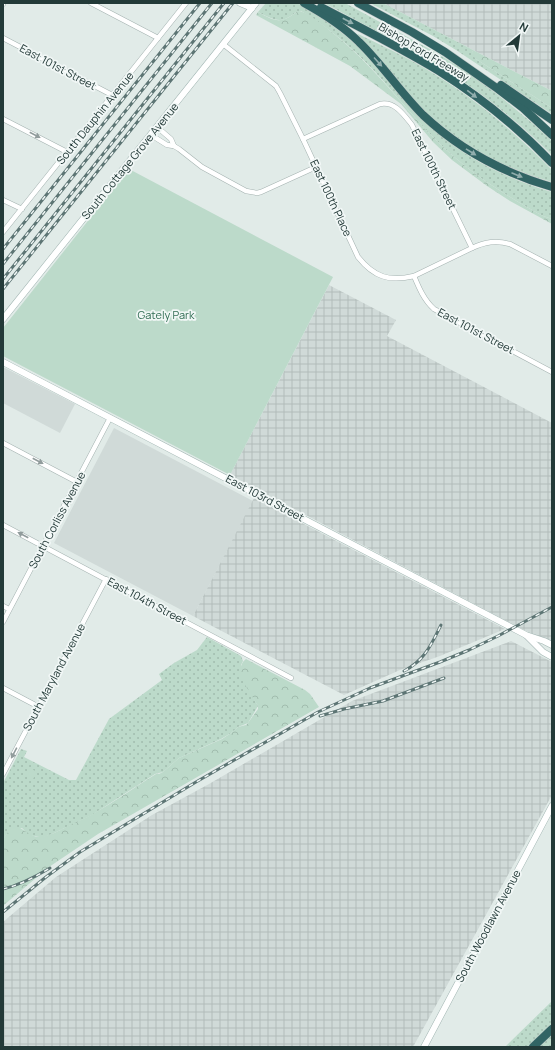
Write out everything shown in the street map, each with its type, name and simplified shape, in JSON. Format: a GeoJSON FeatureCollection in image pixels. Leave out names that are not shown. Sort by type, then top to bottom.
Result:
{"type":"FeatureCollection","features":[{"type":"Feature","properties":{"kind":"highway"},"geometry":{"type":"LineString","coordinates":[[304,3],[326,15],[358,42],[422,114],[466,149],[520,176],[552,187]]}},
{"type":"Feature","properties":{"kind":"highway","name":"Bishop Ford Freeway"},"geometry":{"type":"LineString","coordinates":[[314,3],[410,54],[466,89],[518,130],[552,163]]}},
{"type":"Feature","properties":{"kind":"highway","name":"Bishop Ford Freeway"},"geometry":{"type":"LineString","coordinates":[[358,3],[412,32],[445,52],[516,104],[552,135]]}},
{"type":"Feature","properties":{"kind":"highway"},"geometry":{"type":"LineString","coordinates":[[445,52],[484,73],[552,120]]}},
{"type":"Feature","properties":{"kind":"highway"},"geometry":{"type":"LineString","coordinates":[[533,1047],[552,1028]]}},
{"type":"Feature","properties":{"kind":"street"},"geometry":{"type":"LineString","coordinates":[[91,3],[158,38]]}},
{"type":"Feature","properties":{"kind":"street","name":"South Dauphin Avenue"},"geometry":{"type":"LineString","coordinates":[[3,232],[186,3]]}},
{"type":"Feature","properties":{"kind":"street"},"geometry":{"type":"LineString","coordinates":[[240,3],[254,5]]}},
{"type":"Feature","properties":{"kind":"street"},"geometry":{"type":"LineString","coordinates":[[247,3],[254,5]]}},
{"type":"Feature","properties":{"kind":"street","name":"South Cottage Grove Avenue"},"geometry":{"type":"LineString","coordinates":[[3,319],[254,5]]}},
{"type":"Feature","properties":{"kind":"street","name":"East 101st Street"},"geometry":{"type":"LineString","coordinates":[[3,38],[112,95]]}},
{"type":"Feature","properties":{"kind":"street","name":"East 100th Place"},"geometry":{"type":"LineString","coordinates":[[223,44],[276,86],[280,92],[358,257],[374,272],[389,278],[398,279],[414,276],[472,248]]}},
{"type":"Feature","properties":{"kind":"street","name":"East 100th Street"},"geometry":{"type":"LineString","coordinates":[[303,139],[380,104],[388,103],[396,107],[406,117],[417,133],[472,248]]}},
{"type":"Feature","properties":{"kind":"street"},"geometry":{"type":"LineString","coordinates":[[3,119],[67,152]]}},
{"type":"Feature","properties":{"kind":"street"},"geometry":{"type":"LineString","coordinates":[[157,127],[171,139],[174,146]]}},
{"type":"Feature","properties":{"kind":"street"},"geometry":{"type":"LineString","coordinates":[[151,135],[167,145],[180,149],[209,171],[246,191],[251,192],[261,192],[316,167]]}},
{"type":"Feature","properties":{"kind":"street"},"geometry":{"type":"LineString","coordinates":[[3,200],[22,209]]}},
{"type":"Feature","properties":{"kind":"street"},"geometry":{"type":"LineString","coordinates":[[472,248],[482,243],[505,243],[552,266]]}},
{"type":"Feature","properties":{"kind":"street","name":"East 101st Street"},"geometry":{"type":"LineString","coordinates":[[414,276],[425,299],[434,309],[552,372]]}},
{"type":"Feature","properties":{"kind":"street","name":"East 103rd Street"},"geometry":{"type":"LineString","coordinates":[[3,362],[526,635],[552,645]]}},
{"type":"Feature","properties":{"kind":"street","name":"South Corliss Avenue"},"geometry":{"type":"LineString","coordinates":[[3,622],[110,418]]}},
{"type":"Feature","properties":{"kind":"street"},"geometry":{"type":"LineString","coordinates":[[3,443],[77,482]]}},
{"type":"Feature","properties":{"kind":"street","name":"East 104th Street"},"geometry":{"type":"LineString","coordinates":[[3,524],[291,678]]}},
{"type":"Feature","properties":{"kind":"street","name":"South Maryland Avenue"},"geometry":{"type":"LineString","coordinates":[[3,774],[106,579]]}},
{"type":"Feature","properties":{"kind":"street"},"geometry":{"type":"LineString","coordinates":[[3,606],[9,610]]}},
{"type":"Feature","properties":{"kind":"street","name":"East 103rd Street"},"geometry":{"type":"LineString","coordinates":[[526,635],[543,652],[552,657]]}},
{"type":"Feature","properties":{"kind":"street"},"geometry":{"type":"LineString","coordinates":[[3,688],[39,706]]}},
{"type":"Feature","properties":{"kind":"street","name":"South Woodlawn Avenue"},"geometry":{"type":"LineString","coordinates":[[424,1047],[552,806]]}},
{"type":"Feature","properties":{"kind":"shaded area"},"geometry":{"type":"Polygon","coordinates":[[[383,3],[551,3],[552,91],[473,50],[383,3]]]}},
{"type":"Feature","properties":{"kind":"shaded area"},"geometry":{"type":"Polygon","coordinates":[[[329,285],[396,320],[387,336],[552,423],[552,643],[520,628],[230,475],[329,285]]]}},
{"type":"Feature","properties":{"kind":"shaded area"},"geometry":{"type":"Polygon","coordinates":[[[3,367],[75,404],[60,433],[3,403],[3,367]]]}},
{"type":"Feature","properties":{"kind":"shaded area"},"geometry":{"type":"Polygon","coordinates":[[[114,428],[253,501],[193,616],[54,543],[114,428]]]}},
{"type":"Feature","properties":{"kind":"shaded area"},"geometry":{"type":"Polygon","coordinates":[[[254,498],[505,629],[440,656],[400,670],[344,695],[193,616],[254,498]]]}},
{"type":"Feature","properties":{"kind":"shaded area"},"geometry":{"type":"Polygon","coordinates":[[[511,641],[552,662],[552,795],[413,1047],[3,1047],[3,922],[56,877],[152,815],[209,784],[352,701],[511,641]]]}},
{"type":"Feature","properties":{"kind":"green space"},"geometry":{"type":"Polygon","coordinates":[[[289,2],[299,4],[339,30],[358,47],[413,108],[445,139],[488,167],[519,181],[552,192],[552,219],[543,216],[515,200],[461,163],[413,116],[368,64],[331,31],[301,11],[281,20],[274,19],[258,12],[266,3],[289,2]]]}},
{"type":"Feature","properties":{"kind":"green space"},"geometry":{"type":"Polygon","coordinates":[[[324,3],[345,3],[435,52],[464,70],[497,94],[552,141],[552,155],[513,119],[485,97],[441,67],[324,3]]]}},
{"type":"Feature","properties":{"kind":"green space"},"geometry":{"type":"Polygon","coordinates":[[[370,3],[383,3],[473,50],[472,52],[476,59],[552,108],[552,114],[456,50],[433,36],[370,3]]]}},
{"type":"Feature","properties":{"kind":"green space"},"geometry":{"type":"Polygon","coordinates":[[[298,11],[308,15],[323,25],[343,41],[382,80],[437,141],[461,163],[515,200],[543,216],[552,219],[552,224],[510,201],[452,160],[433,142],[401,104],[350,66],[256,15],[258,12],[274,20],[283,20],[298,11]]]}},
{"type":"Feature","properties":{"kind":"green space"},"geometry":{"type":"Polygon","coordinates":[[[358,34],[401,55],[443,79],[492,115],[508,128],[552,170],[552,182],[537,178],[494,160],[453,135],[420,107],[357,36],[358,34]]]}},
{"type":"Feature","properties":{"kind":"green space"},"geometry":{"type":"Polygon","coordinates":[[[473,50],[552,91],[552,108],[476,59],[473,56],[473,50]]]}},
{"type":"Feature","properties":{"kind":"green space","name":"Gately Park"},"geometry":{"type":"Polygon","coordinates":[[[129,169],[333,277],[230,475],[3,356],[3,328],[129,169]]]}},
{"type":"Feature","properties":{"kind":"green space"},"geometry":{"type":"Polygon","coordinates":[[[207,637],[241,656],[243,661],[241,665],[258,706],[248,723],[238,727],[221,739],[179,758],[163,772],[155,774],[92,815],[52,834],[44,837],[29,835],[22,828],[7,834],[3,839],[3,783],[21,749],[27,751],[24,757],[69,780],[76,780],[109,719],[162,680],[159,674],[174,663],[197,650],[207,637]]]}},
{"type":"Feature","properties":{"kind":"green space"},"geometry":{"type":"Polygon","coordinates":[[[246,659],[305,690],[310,694],[319,707],[98,834],[49,867],[4,905],[3,839],[9,831],[17,827],[31,835],[40,837],[55,833],[101,809],[156,774],[163,772],[179,758],[222,739],[238,727],[246,725],[258,709],[258,706],[241,678],[242,665],[246,659]]]}},
{"type":"Feature","properties":{"kind":"green space"},"geometry":{"type":"Polygon","coordinates":[[[30,768],[37,772],[33,779],[26,776],[30,768]]]}},
{"type":"Feature","properties":{"kind":"green space"},"geometry":{"type":"Polygon","coordinates":[[[552,1001],[552,1047],[505,1047],[552,1001]]]}},
{"type":"Feature","properties":{"kind":"railway"},"geometry":{"type":"LineString","coordinates":[[3,249],[200,3]]}},
{"type":"Feature","properties":{"kind":"railway"},"geometry":{"type":"LineString","coordinates":[[3,264],[212,3]]}},
{"type":"Feature","properties":{"kind":"railway"},"geometry":{"type":"LineString","coordinates":[[3,279],[224,3]]}},
{"type":"Feature","properties":{"kind":"railway"},"geometry":{"type":"LineString","coordinates":[[3,289],[233,3]]}},
{"type":"Feature","properties":{"kind":"railway"},"geometry":{"type":"LineString","coordinates":[[3,912],[80,852],[196,782],[318,712],[370,688],[469,650],[552,607]]}},
{"type":"Feature","properties":{"kind":"railway"},"geometry":{"type":"LineString","coordinates":[[404,671],[417,662],[427,651],[441,625]]}},
{"type":"Feature","properties":{"kind":"railway"},"geometry":{"type":"LineString","coordinates":[[320,716],[344,709],[383,701],[444,678]]}},
{"type":"Feature","properties":{"kind":"railway"},"geometry":{"type":"LineString","coordinates":[[3,889],[39,875],[50,868]]}}]}
